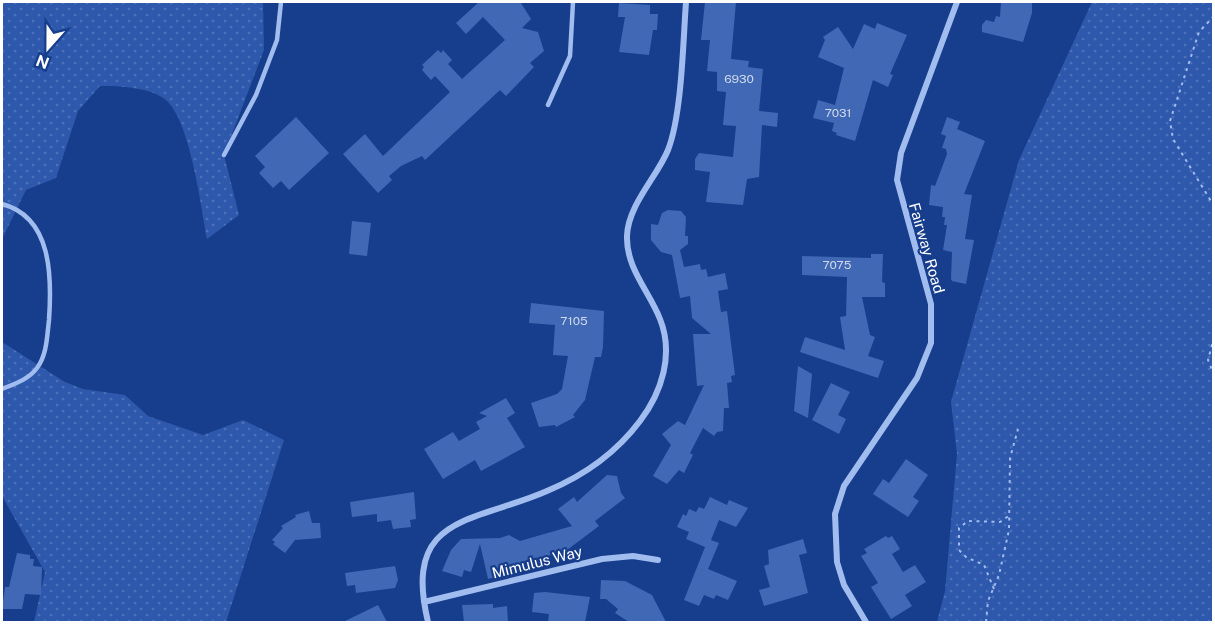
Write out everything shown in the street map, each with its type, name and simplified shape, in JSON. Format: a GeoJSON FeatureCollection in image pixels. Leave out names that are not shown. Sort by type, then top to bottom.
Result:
{"type":"FeatureCollection","features":[{"type":"Feature","properties":{"kind":"street"},"geometry":{"type":"LineString","coordinates":[[428,622],[421,575],[430,549],[456,524],[545,492],[582,475],[624,439],[641,420],[657,390],[668,360],[661,320],[632,265],[627,234],[636,208],[668,150],[674,129],[686,2]]}},
{"type":"Feature","properties":{"kind":"street","name":"Fairway Road"},"geometry":{"type":"LineString","coordinates":[[866,622],[844,585],[837,562],[835,514],[844,486],[917,378],[931,343],[931,304],[897,180],[901,153],[957,2]]}},
{"type":"Feature","properties":{"kind":"street","name":"Mimulus Way"},"geometry":{"type":"LineString","coordinates":[[424,602],[602,559],[633,556],[658,560]]}},
{"type":"Feature","properties":{"kind":"lane"},"geometry":{"type":"LineString","coordinates":[[224,155],[256,95],[277,40],[281,2]]}},
{"type":"Feature","properties":{"kind":"lane"},"geometry":{"type":"LineString","coordinates":[[548,105],[570,56],[573,2]]}},
{"type":"Feature","properties":{"kind":"lane"},"geometry":{"type":"LineString","coordinates":[[2,204],[23,213],[42,241],[50,266],[47,343],[36,370],[24,380],[2,389]]}},
{"type":"Feature","properties":{"kind":"path"},"geometry":{"type":"LineString","coordinates":[[1214,16],[1199,32],[1170,121],[1173,139],[1214,206]]}},
{"type":"Feature","properties":{"kind":"path"},"geometry":{"type":"LineString","coordinates":[[1214,337],[1208,360],[1214,375]]}},
{"type":"Feature","properties":{"kind":"path"},"geometry":{"type":"LineString","coordinates":[[986,622],[986,610],[994,589],[1011,514],[1010,458],[1018,429]]}},
{"type":"Feature","properties":{"kind":"path"},"geometry":{"type":"LineString","coordinates":[[994,589],[984,565],[966,557],[959,550],[959,528],[968,521],[1000,522],[1011,514]]}},
{"type":"Feature","properties":{"kind":"shaded area"},"geometry":{"type":"Polygon","coordinates":[[[2,2],[263,2],[264,50],[224,155],[239,215],[207,239],[188,145],[174,111],[166,100],[152,92],[134,88],[100,86],[78,111],[56,178],[26,190],[2,239],[2,2]]]}},
{"type":"Feature","properties":{"kind":"shaded area"},"geometry":{"type":"Polygon","coordinates":[[[1092,2],[1213,2],[1213,622],[937,622],[945,591],[957,454],[951,402],[1019,160],[1092,2]]]}},
{"type":"Feature","properties":{"kind":"shaded area"},"geometry":{"type":"Polygon","coordinates":[[[2,342],[65,382],[83,389],[125,395],[148,416],[203,435],[243,420],[284,440],[226,622],[34,622],[45,572],[2,496],[2,342]]]}},
{"type":"Feature","properties":{"kind":"building"},"geometry":{"type":"Polygon","coordinates":[[[479,2],[521,3],[531,19],[522,28],[538,32],[544,51],[530,63],[534,67],[506,96],[500,90],[425,160],[422,156],[401,166],[389,176],[392,180],[378,193],[343,154],[365,134],[383,156],[450,92],[435,76],[431,80],[422,70],[424,67],[422,65],[438,50],[441,53],[443,50],[452,60],[448,64],[462,79],[505,40],[483,17],[466,34],[456,23],[479,2]]]}},
{"type":"Feature","properties":{"kind":"building"},"geometry":{"type":"Polygon","coordinates":[[[705,2],[736,2],[731,59],[749,61],[748,67],[763,69],[759,111],[778,113],[777,127],[762,125],[759,177],[747,179],[743,205],[706,202],[710,172],[695,170],[695,159],[699,153],[733,157],[736,126],[723,125],[726,92],[717,91],[717,72],[707,71],[710,40],[701,40],[705,2]]]}},
{"type":"Feature","properties":{"kind":"building"},"geometry":{"type":"Polygon","coordinates":[[[1001,2],[1032,2],[1032,13],[1023,42],[982,32],[982,25],[986,20],[994,22],[996,16],[1000,17],[1001,2]]]}},
{"type":"Feature","properties":{"kind":"building"},"geometry":{"type":"Polygon","coordinates":[[[619,3],[650,5],[650,14],[658,14],[657,30],[653,30],[649,55],[619,52],[625,17],[618,17],[619,3]]]}},
{"type":"Feature","properties":{"kind":"building"},"geometry":{"type":"Polygon","coordinates":[[[877,23],[907,35],[890,74],[893,75],[888,87],[873,80],[855,141],[836,135],[837,133],[832,131],[834,123],[813,118],[818,100],[835,105],[844,68],[818,57],[825,40],[823,37],[838,27],[853,49],[864,24],[875,29],[877,23]]]}},
{"type":"Feature","properties":{"kind":"building"},"geometry":{"type":"Polygon","coordinates":[[[296,117],[329,153],[289,190],[281,181],[273,188],[259,173],[265,167],[255,156],[296,117]]]}},
{"type":"Feature","properties":{"kind":"building"},"geometry":{"type":"Polygon","coordinates":[[[947,117],[960,122],[957,129],[985,141],[964,194],[972,195],[965,239],[974,240],[966,284],[951,279],[952,252],[943,250],[947,225],[944,225],[945,217],[942,217],[943,207],[929,205],[931,185],[935,186],[947,154],[946,149],[942,148],[946,136],[941,134],[947,117]]]}},
{"type":"Feature","properties":{"kind":"building"},"geometry":{"type":"Polygon","coordinates":[[[668,210],[681,211],[686,217],[685,236],[688,236],[688,244],[680,250],[684,267],[700,264],[701,270],[706,269],[708,277],[725,273],[728,289],[718,291],[721,312],[727,311],[735,375],[731,376],[732,382],[727,383],[729,408],[724,408],[723,431],[717,432],[714,436],[703,428],[690,453],[693,455],[684,473],[679,470],[667,484],[653,476],[671,445],[662,434],[678,421],[685,425],[704,385],[697,386],[693,334],[711,334],[692,318],[690,296],[680,298],[672,255],[661,252],[651,240],[651,224],[658,225],[662,213],[668,210]]]}},
{"type":"Feature","properties":{"kind":"building"},"geometry":{"type":"Polygon","coordinates":[[[352,221],[371,223],[367,256],[349,254],[352,221]]]}},
{"type":"Feature","properties":{"kind":"building"},"geometry":{"type":"Polygon","coordinates":[[[871,254],[883,254],[882,282],[885,283],[885,297],[862,297],[870,335],[875,337],[868,356],[884,361],[878,378],[800,352],[805,337],[845,350],[840,317],[846,316],[847,277],[802,275],[802,256],[871,258],[871,254]]]}},
{"type":"Feature","properties":{"kind":"building"},"geometry":{"type":"Polygon","coordinates":[[[531,303],[604,311],[601,357],[595,357],[585,400],[573,415],[575,417],[556,427],[555,425],[539,427],[531,403],[557,394],[562,389],[568,356],[553,355],[555,325],[529,323],[531,303]]]}},
{"type":"Feature","properties":{"kind":"building"},"geometry":{"type":"Polygon","coordinates":[[[798,366],[812,374],[808,418],[794,411],[798,366]]]}},
{"type":"Feature","properties":{"kind":"building"},"geometry":{"type":"Polygon","coordinates":[[[831,383],[850,392],[838,415],[846,419],[839,434],[812,420],[831,383]]]}},
{"type":"Feature","properties":{"kind":"building"},"geometry":{"type":"Polygon","coordinates":[[[506,398],[515,413],[507,418],[525,447],[481,471],[475,460],[443,479],[424,449],[453,432],[459,441],[480,429],[476,422],[487,416],[479,413],[506,398]]]}},
{"type":"Feature","properties":{"kind":"building"},"geometry":{"type":"Polygon","coordinates":[[[906,459],[928,475],[913,497],[919,501],[908,517],[873,494],[883,479],[889,483],[906,459]]]}},
{"type":"Feature","properties":{"kind":"building"},"geometry":{"type":"Polygon","coordinates":[[[607,475],[617,476],[621,493],[625,498],[595,521],[599,526],[567,550],[522,564],[523,570],[488,579],[480,544],[471,572],[464,570],[462,577],[442,571],[451,550],[461,539],[500,538],[509,535],[520,541],[572,526],[558,509],[574,497],[577,502],[607,475]]]}},
{"type":"Feature","properties":{"kind":"building"},"geometry":{"type":"Polygon","coordinates":[[[414,492],[416,519],[410,520],[411,527],[393,529],[391,520],[377,522],[377,514],[352,517],[350,502],[414,492]]]}},
{"type":"Feature","properties":{"kind":"building"},"geometry":{"type":"Polygon","coordinates":[[[710,497],[727,505],[729,500],[748,508],[736,527],[719,520],[711,540],[719,543],[708,569],[737,581],[728,600],[716,595],[714,599],[704,595],[699,606],[684,600],[705,547],[686,539],[689,532],[677,527],[683,514],[686,516],[689,509],[696,512],[699,507],[704,509],[710,497]]]}},
{"type":"Feature","properties":{"kind":"building"},"geometry":{"type":"Polygon","coordinates":[[[309,511],[312,523],[320,523],[321,538],[295,540],[285,553],[273,544],[275,542],[272,540],[283,528],[281,526],[296,517],[295,515],[309,511]]]}},
{"type":"Feature","properties":{"kind":"building"},"geometry":{"type":"Polygon","coordinates":[[[886,536],[888,538],[892,536],[900,549],[892,554],[903,572],[915,565],[926,582],[905,595],[912,606],[891,619],[871,587],[878,583],[861,556],[867,553],[864,549],[886,536]]]}},
{"type":"Feature","properties":{"kind":"building"},"geometry":{"type":"Polygon","coordinates":[[[803,539],[807,553],[799,555],[808,593],[764,606],[759,590],[770,587],[764,566],[769,564],[768,550],[803,539]]]}},
{"type":"Feature","properties":{"kind":"building"},"geometry":{"type":"Polygon","coordinates":[[[17,553],[30,555],[30,559],[34,559],[33,566],[42,567],[41,595],[25,594],[22,609],[2,609],[5,587],[9,587],[17,553]]]}},
{"type":"Feature","properties":{"kind":"building"},"geometry":{"type":"Polygon","coordinates":[[[395,566],[398,580],[395,588],[356,593],[355,585],[347,586],[345,573],[395,566]]]}},
{"type":"Feature","properties":{"kind":"building"},"geometry":{"type":"Polygon","coordinates":[[[601,580],[625,581],[652,595],[666,622],[629,622],[615,613],[618,609],[606,599],[600,599],[601,580]]]}},
{"type":"Feature","properties":{"kind":"building"},"geometry":{"type":"Polygon","coordinates":[[[534,593],[590,597],[585,622],[548,622],[549,614],[532,612],[534,593]]]}},
{"type":"Feature","properties":{"kind":"building"},"geometry":{"type":"Polygon","coordinates":[[[493,604],[493,608],[507,606],[508,622],[464,622],[462,605],[493,604]]]}},
{"type":"Feature","properties":{"kind":"building"},"geometry":{"type":"Polygon","coordinates":[[[378,605],[387,622],[343,622],[378,605]]]}}]}
